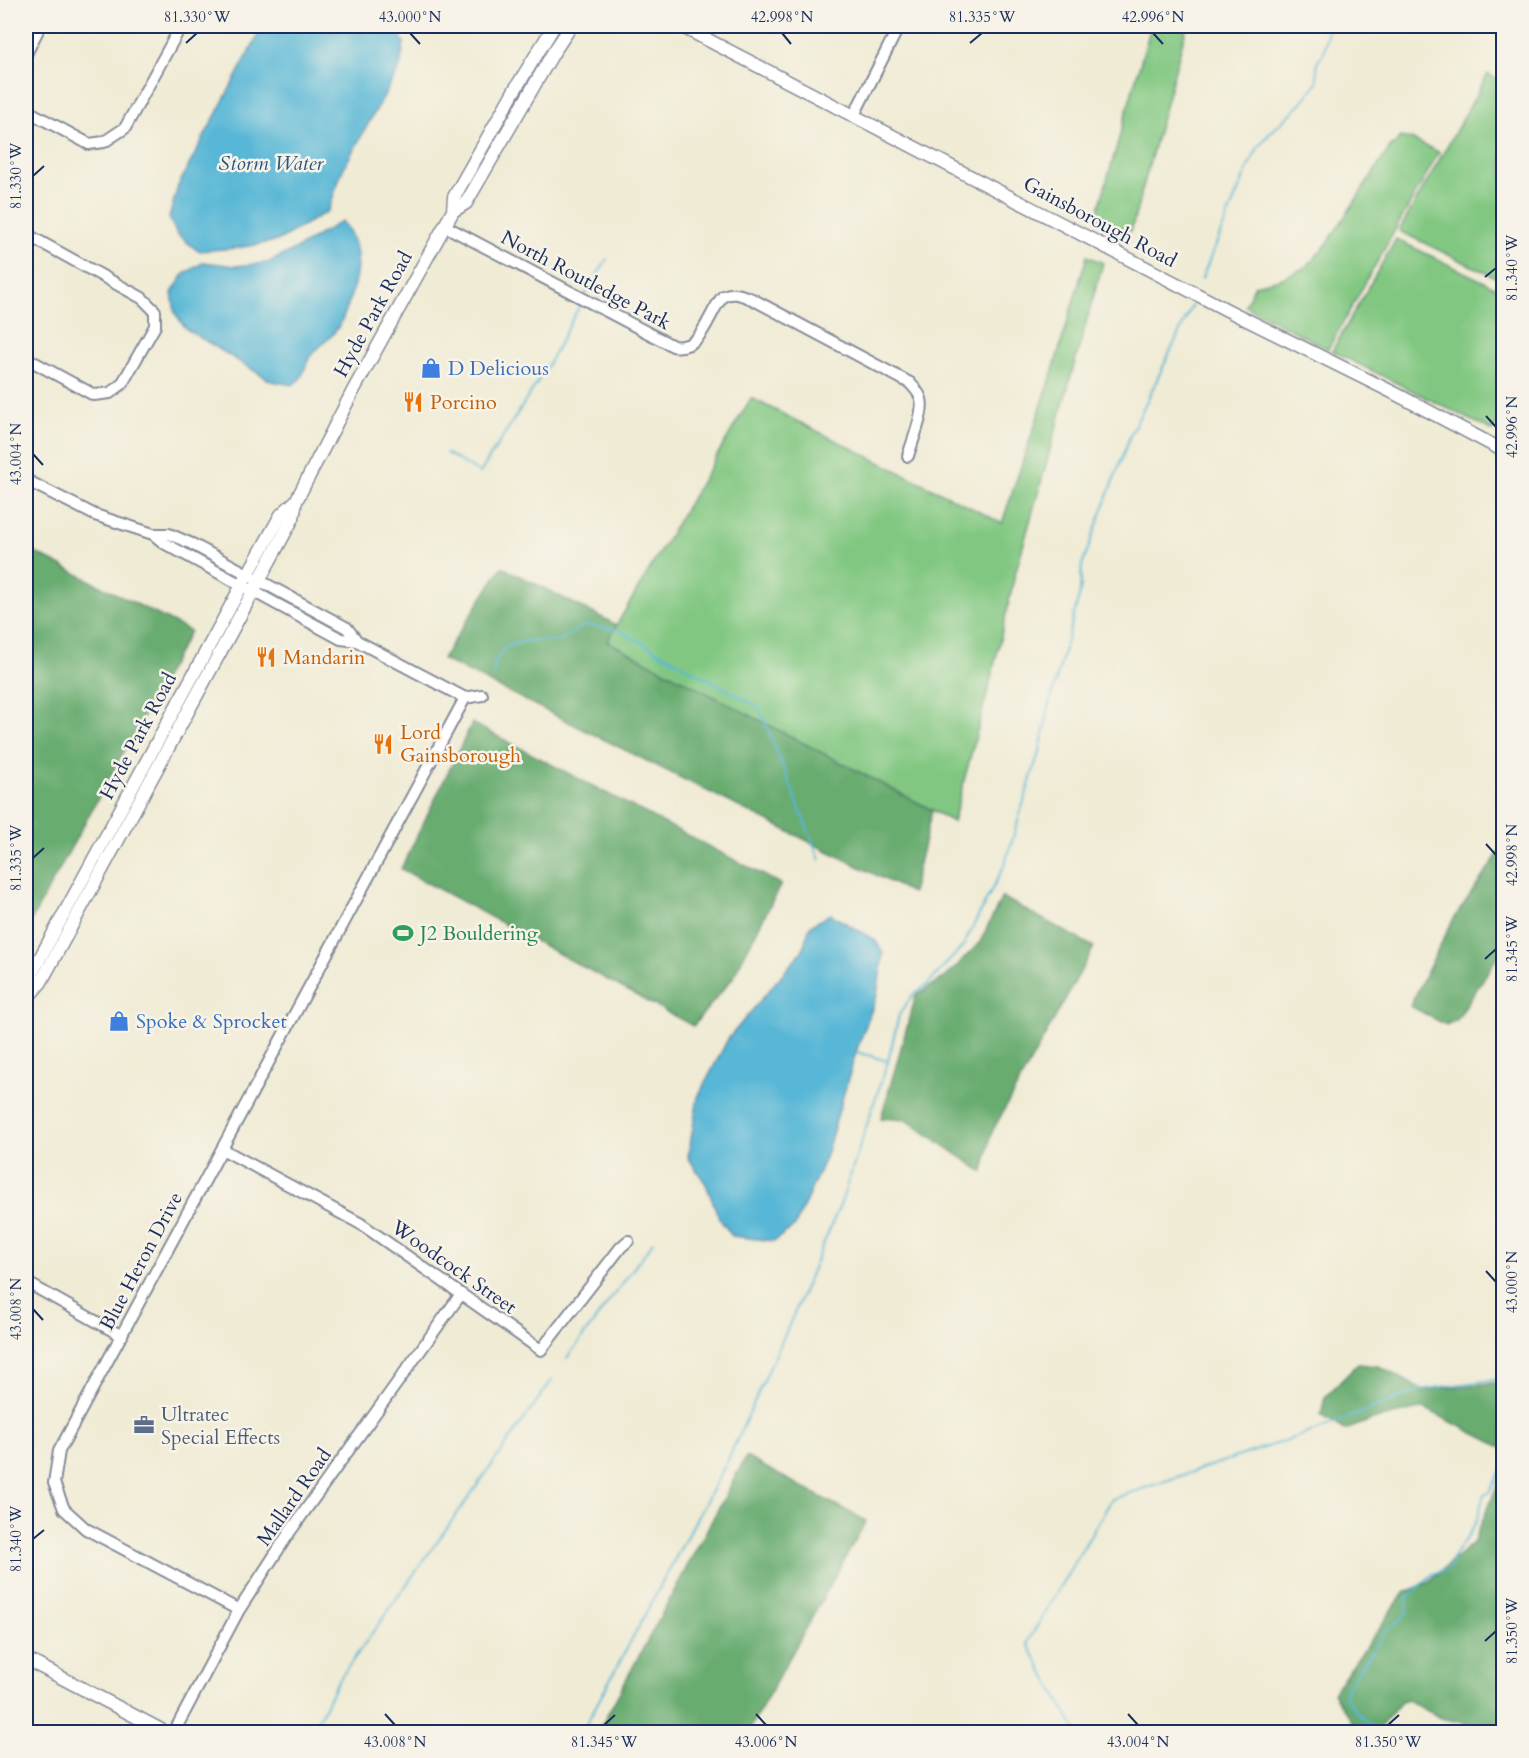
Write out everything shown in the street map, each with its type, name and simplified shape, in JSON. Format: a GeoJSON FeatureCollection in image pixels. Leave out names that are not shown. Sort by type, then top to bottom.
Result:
{"type":"FeatureCollection","features":[{"type":"Feature","properties":{"kind":"main road","name":"Hyde Park Road"},"geometry":{"type":"LineString","coordinates":[[26,1000],[41,982],[250,582],[293,518],[296,501],[353,391],[453,211],[454,197],[554,26]]}},
{"type":"Feature","properties":{"kind":"main road","name":"Hyde Park Road"},"geometry":{"type":"LineString","coordinates":[[453,211],[466,203],[571,26]]}},
{"type":"Feature","properties":{"kind":"main road","name":"Gainsborough Road"},"geometry":{"type":"LineString","coordinates":[[681,26],[1503,451]]}},
{"type":"Feature","properties":{"kind":"main road"},"geometry":{"type":"LineString","coordinates":[[26,1659],[165,1732]]}},
{"type":"Feature","properties":{"kind":"street"},"geometry":{"type":"LineString","coordinates":[[26,54],[40,26]]}},
{"type":"Feature","properties":{"kind":"street"},"geometry":{"type":"LineString","coordinates":[[26,110],[89,144],[104,142],[125,128],[182,26]]}},
{"type":"Feature","properties":{"kind":"street"},"geometry":{"type":"LineString","coordinates":[[855,115],[900,26]]}},
{"type":"Feature","properties":{"kind":"street","name":"North Routledge Park"},"geometry":{"type":"LineString","coordinates":[[445,226],[673,346],[680,347],[694,343],[723,296],[737,293],[752,299],[910,383],[922,400],[909,456]]}},
{"type":"Feature","properties":{"kind":"street"},"geometry":{"type":"LineString","coordinates":[[26,234],[142,298],[155,311],[155,326],[122,384],[110,393],[94,395],[26,358]]}},
{"type":"Feature","properties":{"kind":"street"},"geometry":{"type":"LineString","coordinates":[[26,480],[95,515],[153,534],[164,543],[250,582],[341,639],[357,641],[465,698],[482,695]]}},
{"type":"Feature","properties":{"kind":"street","name":"Blue Heron Drive"},"geometry":{"type":"LineString","coordinates":[[239,1610],[86,1530],[64,1509],[54,1483],[59,1451],[465,698]]}},
{"type":"Feature","properties":{"kind":"street","name":"Woodcock Street"},"geometry":{"type":"LineString","coordinates":[[222,1149],[361,1224],[541,1350],[628,1240]]}},
{"type":"Feature","properties":{"kind":"street"},"geometry":{"type":"LineString","coordinates":[[26,1282],[122,1336]]}},
{"type":"Feature","properties":{"kind":"street","name":"Mallard Road"},"geometry":{"type":"LineString","coordinates":[[174,1732],[239,1610],[289,1533],[461,1294]]}},
{"type":"Feature","properties":{"kind":"green space"},"geometry":{"type":"Polygon","coordinates":[[[1151,26],[1187,26],[1131,231],[1117,228],[1097,215],[1151,26]]]}},
{"type":"Feature","properties":{"kind":"green space"},"geometry":{"type":"Polygon","coordinates":[[[1488,74],[1503,83],[1503,281],[1399,231],[1488,74]]]}},
{"type":"Feature","properties":{"kind":"green space"},"geometry":{"type":"Polygon","coordinates":[[[1401,137],[1411,139],[1439,152],[1328,349],[1245,306],[1255,285],[1280,279],[1306,267],[1327,244],[1389,149],[1401,137]]]}},
{"type":"Feature","properties":{"kind":"green space"},"geometry":{"type":"Polygon","coordinates":[[[1396,239],[1503,291],[1503,414],[1493,431],[1332,351],[1396,239]]]}},
{"type":"Feature","properties":{"kind":"green space"},"geometry":{"type":"Polygon","coordinates":[[[1087,256],[1103,263],[1016,571],[990,683],[953,822],[607,641],[751,398],[1002,523],[1051,377],[1087,256]]]}},
{"type":"Feature","properties":{"kind":"green space"},"geometry":{"type":"Polygon","coordinates":[[[26,548],[190,631],[26,930],[26,548]]]}},
{"type":"Feature","properties":{"kind":"green space"},"geometry":{"type":"Polygon","coordinates":[[[502,567],[617,625],[607,641],[932,810],[912,893],[442,659],[502,567]]]}},
{"type":"Feature","properties":{"kind":"green space"},"geometry":{"type":"Polygon","coordinates":[[[472,723],[781,884],[732,979],[693,1026],[401,869],[472,723]]]}},
{"type":"Feature","properties":{"kind":"green space"},"geometry":{"type":"Polygon","coordinates":[[[1503,847],[1503,948],[1457,1020],[1446,1025],[1410,1006],[1453,920],[1503,847]]]}},
{"type":"Feature","properties":{"kind":"green space"},"geometry":{"type":"Polygon","coordinates":[[[1002,897],[1094,947],[992,1132],[983,1172],[906,1120],[881,1118],[916,995],[947,976],[980,942],[1002,897]]]}},
{"type":"Feature","properties":{"kind":"green space"},"geometry":{"type":"Polygon","coordinates":[[[1358,1364],[1379,1366],[1423,1390],[1503,1382],[1503,1448],[1424,1408],[1372,1420],[1345,1430],[1321,1415],[1325,1397],[1358,1364]]]}},
{"type":"Feature","properties":{"kind":"green space"},"geometry":{"type":"Polygon","coordinates":[[[746,1457],[866,1521],[748,1732],[598,1732],[746,1457]]]}},
{"type":"Feature","properties":{"kind":"green space"},"geometry":{"type":"Polygon","coordinates":[[[1503,1472],[1503,1732],[1441,1718],[1407,1700],[1401,1702],[1376,1732],[1362,1732],[1333,1693],[1404,1593],[1428,1582],[1473,1543],[1503,1472]]]}},
{"type":"Feature","properties":{"kind":"water","name":"Storm Water"},"geometry":{"type":"Polygon","coordinates":[[[263,26],[393,26],[404,42],[400,67],[343,169],[328,211],[277,241],[237,248],[198,251],[177,234],[169,218],[178,186],[263,26]]]}},
{"type":"Feature","properties":{"kind":"water","name":"Storm Water"},"geometry":{"type":"Polygon","coordinates":[[[342,221],[349,230],[357,258],[356,278],[350,299],[337,329],[312,355],[302,376],[292,385],[271,381],[186,329],[175,313],[172,293],[184,274],[204,262],[235,266],[267,263],[296,249],[342,221]]]}},
{"type":"Feature","properties":{"kind":"water"},"geometry":{"type":"Polygon","coordinates":[[[830,914],[875,940],[883,953],[877,995],[856,1052],[825,1158],[795,1226],[774,1241],[732,1236],[719,1218],[706,1184],[688,1157],[698,1097],[728,1039],[802,951],[810,926],[830,914]]]}},
{"type":"Feature","properties":{"kind":"waterway"},"geometry":{"type":"LineString","coordinates":[[1202,278],[1259,146],[1299,106],[1317,83],[1317,63],[1324,53],[1328,26]]}},
{"type":"Feature","properties":{"kind":"waterway"},"geometry":{"type":"LineString","coordinates":[[585,295],[607,259]]}},
{"type":"Feature","properties":{"kind":"waterway"},"geometry":{"type":"LineString","coordinates":[[446,453],[480,473],[548,365],[581,303]]}},
{"type":"Feature","properties":{"kind":"waterway"},"geometry":{"type":"LineString","coordinates":[[582,1732],[728,1460],[790,1323],[842,1200],[888,1061],[899,1015],[913,994],[926,986],[963,946],[1005,864],[1039,756],[1049,706],[1080,593],[1082,565],[1130,436],[1192,306]]}},
{"type":"Feature","properties":{"kind":"waterway"},"geometry":{"type":"LineString","coordinates":[[494,675],[495,662],[504,648],[523,641],[561,640],[584,625],[619,630],[759,707],[820,860]]}},
{"type":"Feature","properties":{"kind":"waterway"},"geometry":{"type":"LineString","coordinates":[[856,1052],[888,1061]]}},
{"type":"Feature","properties":{"kind":"waterway"},"geometry":{"type":"LineString","coordinates":[[567,1358],[653,1242]]}},
{"type":"Feature","properties":{"kind":"waterway"},"geometry":{"type":"LineString","coordinates":[[1077,1732],[1027,1643],[1112,1499],[1317,1430],[1419,1390],[1499,1379],[1504,1381]]}},
{"type":"Feature","properties":{"kind":"waterway"},"geometry":{"type":"LineString","coordinates":[[312,1732],[336,1684],[552,1380]]}},
{"type":"Feature","properties":{"kind":"waterway"},"geometry":{"type":"LineString","coordinates":[[1381,1732],[1365,1721],[1345,1698],[1346,1689],[1385,1633],[1408,1613],[1407,1597],[1433,1574],[1450,1568],[1455,1554],[1476,1522],[1484,1495],[1489,1492],[1504,1466]]}},
{"type":"Feature","properties":{"kind":"place","name":"D Delicious"},"geometry":{"type":"Point","coordinates":[431,368]}},
{"type":"Feature","properties":{"kind":"place","name":"Porcino"},"geometry":{"type":"Point","coordinates":[413,402]}},
{"type":"Feature","properties":{"kind":"place","name":"Mandarin"},"geometry":{"type":"Point","coordinates":[266,657]}},
{"type":"Feature","properties":{"kind":"place","name":"Lord Gainsborough"},"geometry":{"type":"Point","coordinates":[383,744]}},
{"type":"Feature","properties":{"kind":"place","name":"J2 Bouldering"},"geometry":{"type":"Point","coordinates":[403,933]}},
{"type":"Feature","properties":{"kind":"place","name":"Spoke & Sprocket"},"geometry":{"type":"Point","coordinates":[119,1021]}},
{"type":"Feature","properties":{"kind":"place","name":"Ultratec Special Effects"},"geometry":{"type":"Point","coordinates":[144,1425]}}]}
